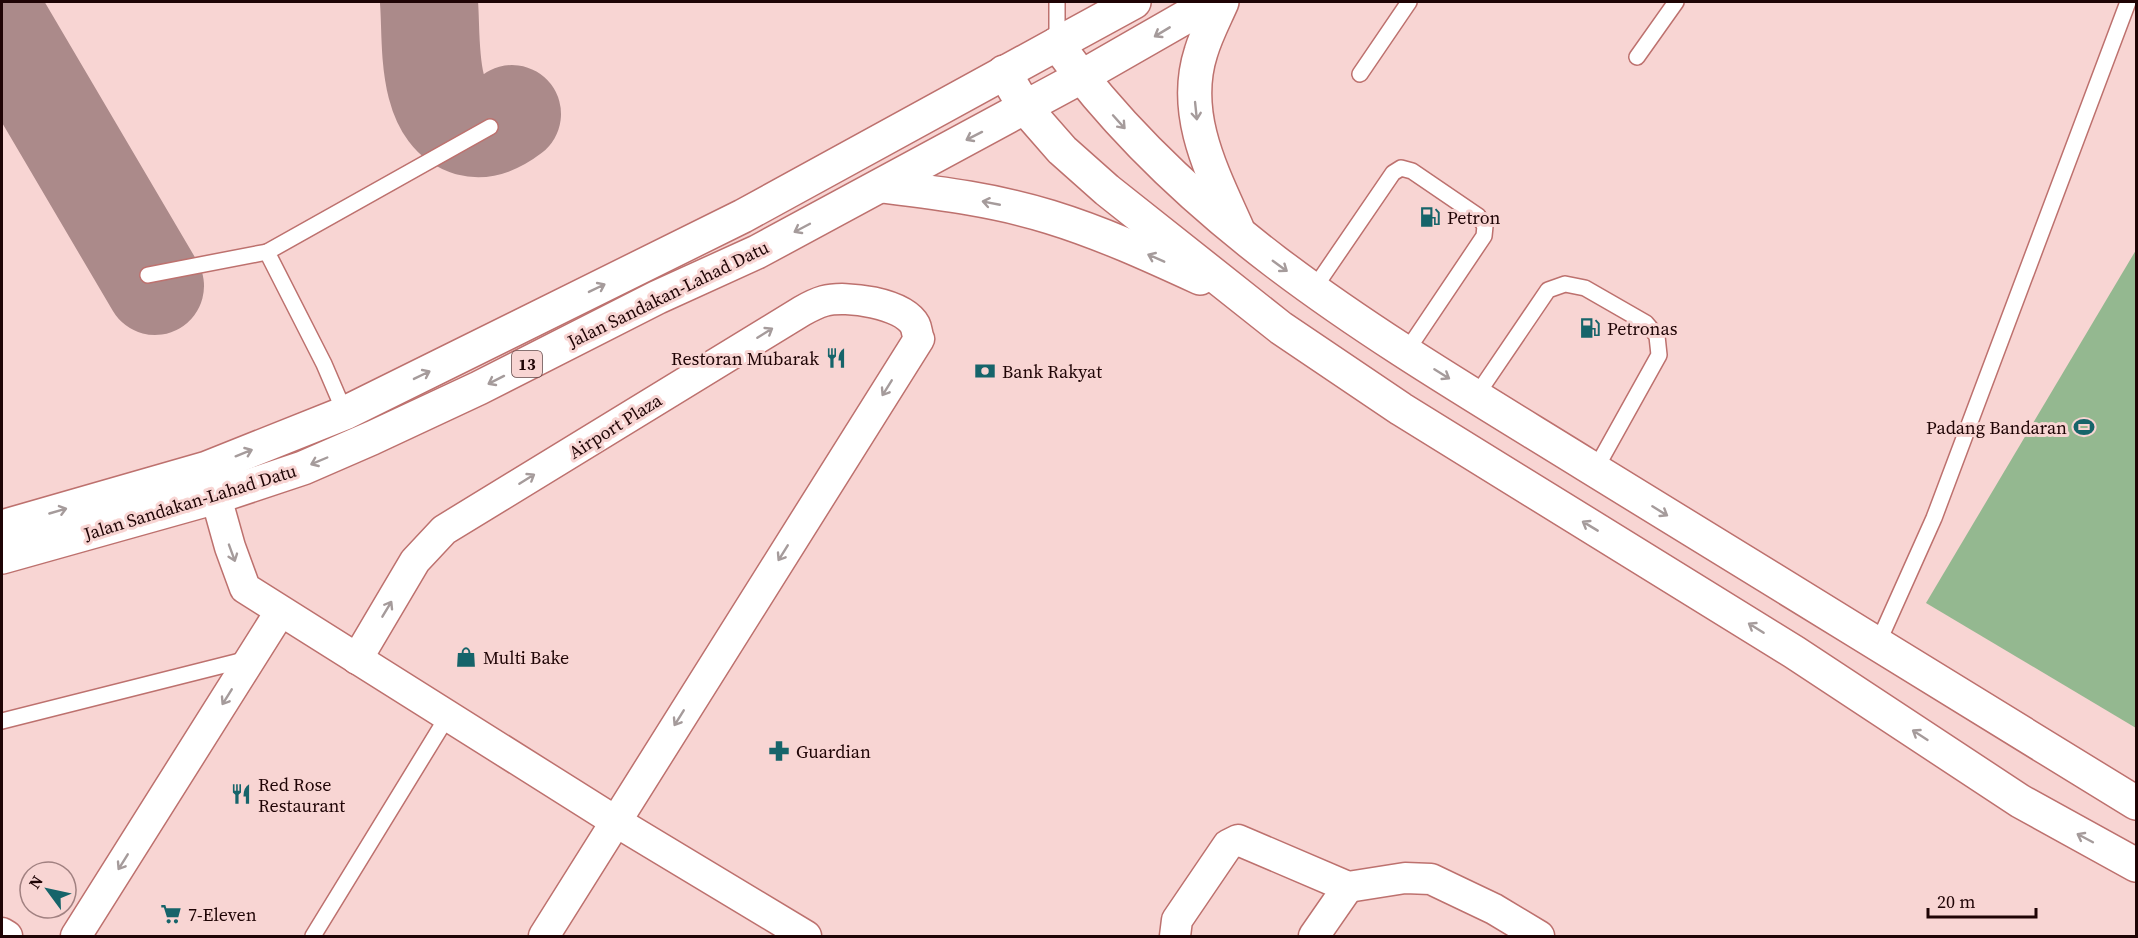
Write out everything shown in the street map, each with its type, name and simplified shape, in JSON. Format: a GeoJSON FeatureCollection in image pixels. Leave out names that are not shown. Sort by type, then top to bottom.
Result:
{"type":"FeatureCollection","features":[{"type":"Feature","properties":{"kind":"main road","name":"Jalan Sandakan-Lahad Datu"},"geometry":{"type":"LineString","coordinates":[[2,527],[207,468],[345,413],[743,216],[1134,2]]}},
{"type":"Feature","properties":{"kind":"main road","name":"Jalan Sandakan-Lahad Datu"},"geometry":{"type":"LineString","coordinates":[[2,557],[216,497],[303,468],[479,388],[658,297],[757,252],[1026,109],[1212,2]]}},
{"type":"Feature","properties":{"kind":"main road"},"geometry":{"type":"LineString","coordinates":[[1222,2],[1200,53],[1193,89],[1197,126],[1204,155],[1240,235]]}},
{"type":"Feature","properties":{"kind":"main road"},"geometry":{"type":"LineString","coordinates":[[1057,44],[1081,77],[1164,169],[1240,235],[1313,290],[1406,352],[1594,470],[2136,803]]}},
{"type":"Feature","properties":{"kind":"main road"},"geometry":{"type":"LineString","coordinates":[[1004,72],[1026,109],[1062,150],[1247,302],[1289,333],[1401,409],[1689,585],[2020,801],[2136,866]]}},
{"type":"Feature","properties":{"kind":"main road"},"geometry":{"type":"LineString","coordinates":[[882,186],[995,203],[1048,216],[1114,239],[1247,302]]}},
{"type":"Feature","properties":{"kind":"street","name":"Airport Plaza"},"geometry":{"type":"LineString","coordinates":[[357,659],[415,561],[444,530],[802,310],[824,301],[850,298],[878,304],[899,313],[914,324],[919,339],[615,821]]}},
{"type":"Feature","properties":{"kind":"street"},"geometry":{"type":"LineString","coordinates":[[216,497],[230,547],[245,588],[280,612],[449,714],[615,821],[772,928],[806,936]]}},
{"type":"Feature","properties":{"kind":"street"},"geometry":{"type":"LineString","coordinates":[[76,936],[280,612]]}},
{"type":"Feature","properties":{"kind":"street"},"geometry":{"type":"LineString","coordinates":[[544,936],[615,821]]}},
{"type":"Feature","properties":{"kind":"street"},"geometry":{"type":"LineString","coordinates":[[1175,936],[1177,920],[1228,845],[1238,840],[1348,887],[1405,878],[1431,879],[1494,909],[1539,936]]}},
{"type":"Feature","properties":{"kind":"street"},"geometry":{"type":"LineString","coordinates":[[1314,936],[1348,887]]}},
{"type":"Feature","properties":{"kind":"street"},"geometry":{"type":"LineString","coordinates":[[2,933],[8,936]]}},
{"type":"Feature","properties":{"kind":"lane"},"geometry":{"type":"LineString","coordinates":[[1057,2],[1057,44]]}},
{"type":"Feature","properties":{"kind":"lane"},"geometry":{"type":"LineString","coordinates":[[1360,74],[1409,2]]}},
{"type":"Feature","properties":{"kind":"lane"},"geometry":{"type":"LineString","coordinates":[[1638,57],[1676,2]]}},
{"type":"Feature","properties":{"kind":"lane"},"geometry":{"type":"LineString","coordinates":[[1878,643],[1934,518],[2128,2]]}},
{"type":"Feature","properties":{"kind":"lane"},"geometry":{"type":"LineString","coordinates":[[148,275],[267,252],[490,127]]}},
{"type":"Feature","properties":{"kind":"lane"},"geometry":{"type":"LineString","coordinates":[[1313,290],[1393,173],[1401,168],[1412,171],[1478,216],[1485,226],[1484,236],[1406,352]]}},
{"type":"Feature","properties":{"kind":"lane"},"geometry":{"type":"LineString","coordinates":[[267,252],[324,364],[345,413]]}},
{"type":"Feature","properties":{"kind":"lane"},"geometry":{"type":"LineString","coordinates":[[1476,396],[1548,290],[1565,284],[1585,288],[1646,323],[1657,336],[1659,355],[1594,470]]}},
{"type":"Feature","properties":{"kind":"lane"},"geometry":{"type":"LineString","coordinates":[[2,721],[251,658]]}},
{"type":"Feature","properties":{"kind":"lane"},"geometry":{"type":"LineString","coordinates":[[313,936],[449,714]]}},
{"type":"Feature","properties":{"kind":"green space","name":"Padang Bandaran"},"geometry":{"type":"Polygon","coordinates":[[[2136,250],[2136,728],[1926,603],[2136,250]]]}},
{"type":"Feature","properties":{"kind":"taxiway"},"geometry":{"type":"LineString","coordinates":[[429,2],[434,74],[445,107],[455,119],[475,128],[492,126],[512,114]]}},
{"type":"Feature","properties":{"kind":"taxiway"},"geometry":{"type":"LineString","coordinates":[[2,26],[155,286]]}},
{"type":"Feature","properties":{"kind":"place","name":"Petron"},"geometry":{"type":"Point","coordinates":[1430,217]}},
{"type":"Feature","properties":{"kind":"place","name":"Petronas"},"geometry":{"type":"Point","coordinates":[1590,328]}},
{"type":"Feature","properties":{"kind":"place","name":"Restoran Mubarak"},"geometry":{"type":"Point","coordinates":[836,358]}},
{"type":"Feature","properties":{"kind":"place","name":"Bank Rakyat"},"geometry":{"type":"Point","coordinates":[985,371]}},
{"type":"Feature","properties":{"kind":"place","name":"Padang Bandaran"},"geometry":{"type":"Point","coordinates":[2084,427]}},
{"type":"Feature","properties":{"kind":"place","name":"Multi Bake"},"geometry":{"type":"Point","coordinates":[466,657]}},
{"type":"Feature","properties":{"kind":"place","name":"Guardian"},"geometry":{"type":"Point","coordinates":[779,751]}},
{"type":"Feature","properties":{"kind":"place","name":"Red Rose Restaurant"},"geometry":{"type":"Point","coordinates":[241,794]}},
{"type":"Feature","properties":{"kind":"place","name":"7-Eleven"},"geometry":{"type":"Point","coordinates":[171,914]}}]}
